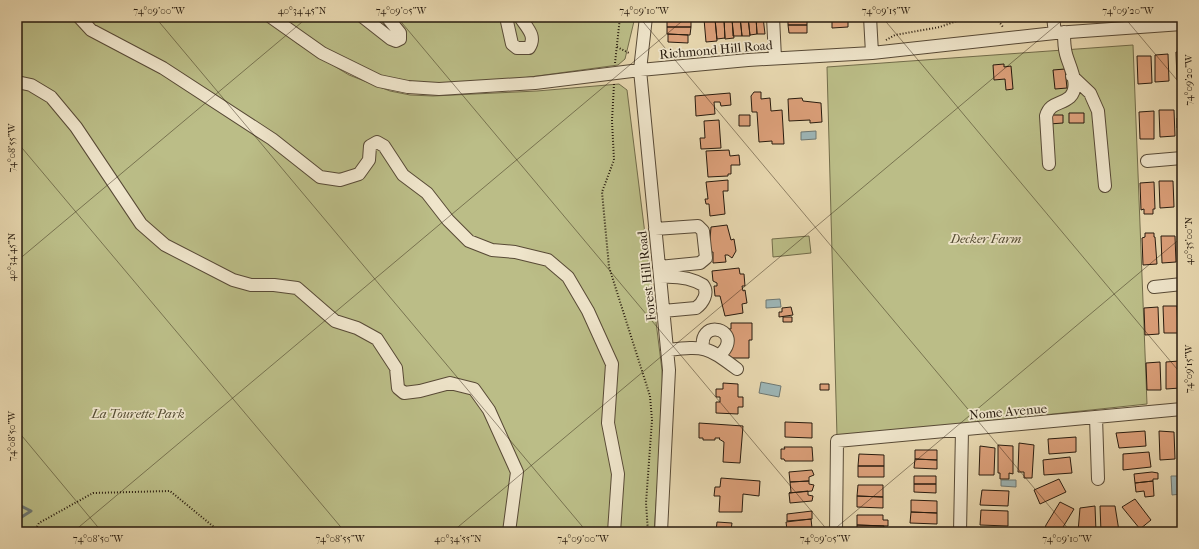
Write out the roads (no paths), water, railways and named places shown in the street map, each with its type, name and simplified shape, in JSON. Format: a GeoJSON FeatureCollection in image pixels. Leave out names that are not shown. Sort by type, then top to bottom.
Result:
{"type":"FeatureCollection","features":[{"type":"Feature","properties":{"kind":"street"},"geometry":{"type":"LineString","coordinates":[[79,17],[90,30],[163,68],[272,139],[320,177],[340,180],[359,174],[369,160],[370,146],[377,142],[384,146],[403,175],[427,192],[448,220],[469,241],[492,250],[515,252],[548,260],[568,277],[588,311],[612,364],[608,423],[618,474],[614,532]]}},
{"type":"Feature","properties":{"kind":"street","name":"Richmond Hill Road"},"geometry":{"type":"LineString","coordinates":[[271,17],[322,53],[379,81],[408,87],[439,89],[476,88],[578,79],[640,70],[775,58],[872,53],[1138,22],[1182,24]]}},
{"type":"Feature","properties":{"kind":"street"},"geometry":{"type":"LineString","coordinates":[[362,17],[396,41],[400,39],[400,33],[387,17]]}},
{"type":"Feature","properties":{"kind":"street"},"geometry":{"type":"LineString","coordinates":[[506,17],[512,44],[517,48],[529,48],[533,42],[533,37],[520,17]]}},
{"type":"Feature","properties":{"kind":"street","name":"Forest Hill Road"},"geometry":{"type":"LineString","coordinates":[[646,17],[640,70],[669,370],[661,532]]}},
{"type":"Feature","properties":{"kind":"street"},"geometry":{"type":"LineString","coordinates":[[773,17],[775,58]]}},
{"type":"Feature","properties":{"kind":"street"},"geometry":{"type":"LineString","coordinates":[[870,17],[872,53]]}},
{"type":"Feature","properties":{"kind":"street"},"geometry":{"type":"LineString","coordinates":[[1049,164],[1046,116],[1051,106],[1070,97],[1073,92],[1072,76],[1060,32],[1053,17]]}},
{"type":"Feature","properties":{"kind":"street"},"geometry":{"type":"LineString","coordinates":[[1072,76],[1090,93],[1098,111],[1105,186]]}},
{"type":"Feature","properties":{"kind":"street"},"geometry":{"type":"LineString","coordinates":[[17,82],[31,85],[51,97],[76,127],[141,224],[165,245],[233,280],[251,285],[274,285],[297,288],[336,322],[357,328],[376,339],[396,368],[398,388],[404,393],[420,391],[450,383],[474,389],[489,410],[517,472],[509,532]]}},
{"type":"Feature","properties":{"kind":"street"},"geometry":{"type":"LineString","coordinates":[[1147,161],[1182,158]]}},
{"type":"Feature","properties":{"kind":"street"},"geometry":{"type":"LineString","coordinates":[[656,229],[698,226],[704,231],[706,258],[700,263],[660,272]]}},
{"type":"Feature","properties":{"kind":"street"},"geometry":{"type":"LineString","coordinates":[[660,272],[690,279],[703,285],[706,292],[703,300],[696,308],[664,311]]}},
{"type":"Feature","properties":{"kind":"street"},"geometry":{"type":"LineString","coordinates":[[1154,287],[1182,284]]}},
{"type":"Feature","properties":{"kind":"street"},"geometry":{"type":"LineString","coordinates":[[703,348],[702,342],[704,335],[711,330],[717,329],[723,332],[728,341],[727,346],[719,356]]}},
{"type":"Feature","properties":{"kind":"street"},"geometry":{"type":"LineString","coordinates":[[667,350],[703,348],[710,350],[737,369]]}},
{"type":"Feature","properties":{"kind":"street","name":"Nome Avenue"},"geometry":{"type":"LineString","coordinates":[[836,532],[837,441],[1182,409]]}},
{"type":"Feature","properties":{"kind":"street"},"geometry":{"type":"LineString","coordinates":[[1096,417],[1098,479]]}},
{"type":"Feature","properties":{"kind":"street"},"geometry":{"type":"LineString","coordinates":[[960,532],[962,430]]}},
{"type":"Feature","properties":{"kind":"water"},"geometry":{"type":"Polygon","coordinates":[[[816,131],[816,139],[801,140],[801,132],[816,131]]]}},
{"type":"Feature","properties":{"kind":"water"},"geometry":{"type":"Polygon","coordinates":[[[780,299],[781,307],[766,308],[766,300],[780,299]]]}},
{"type":"Feature","properties":{"kind":"water"},"geometry":{"type":"Polygon","coordinates":[[[761,382],[781,386],[779,397],[759,393],[761,382]]]}},
{"type":"Feature","properties":{"kind":"water"},"geometry":{"type":"Polygon","coordinates":[[[1171,476],[1180,476],[1181,494],[1172,495],[1171,476]]]}},
{"type":"Feature","properties":{"kind":"water"},"geometry":{"type":"Polygon","coordinates":[[[1001,480],[1016,480],[1016,487],[1001,486],[1001,480]]]}},
{"type":"Feature","properties":{"kind":"waterway"},"geometry":{"type":"LineString","coordinates":[[17,504],[31,511],[17,520]]}},
{"type":"Feature","properties":{"kind":"park label","name":"Decker Farm"},"geometry":{"type":"Point","coordinates":[986,238]}},
{"type":"Feature","properties":{"kind":"park label","name":"La Tourette Park"},"geometry":{"type":"Point","coordinates":[138,413]}}]}
